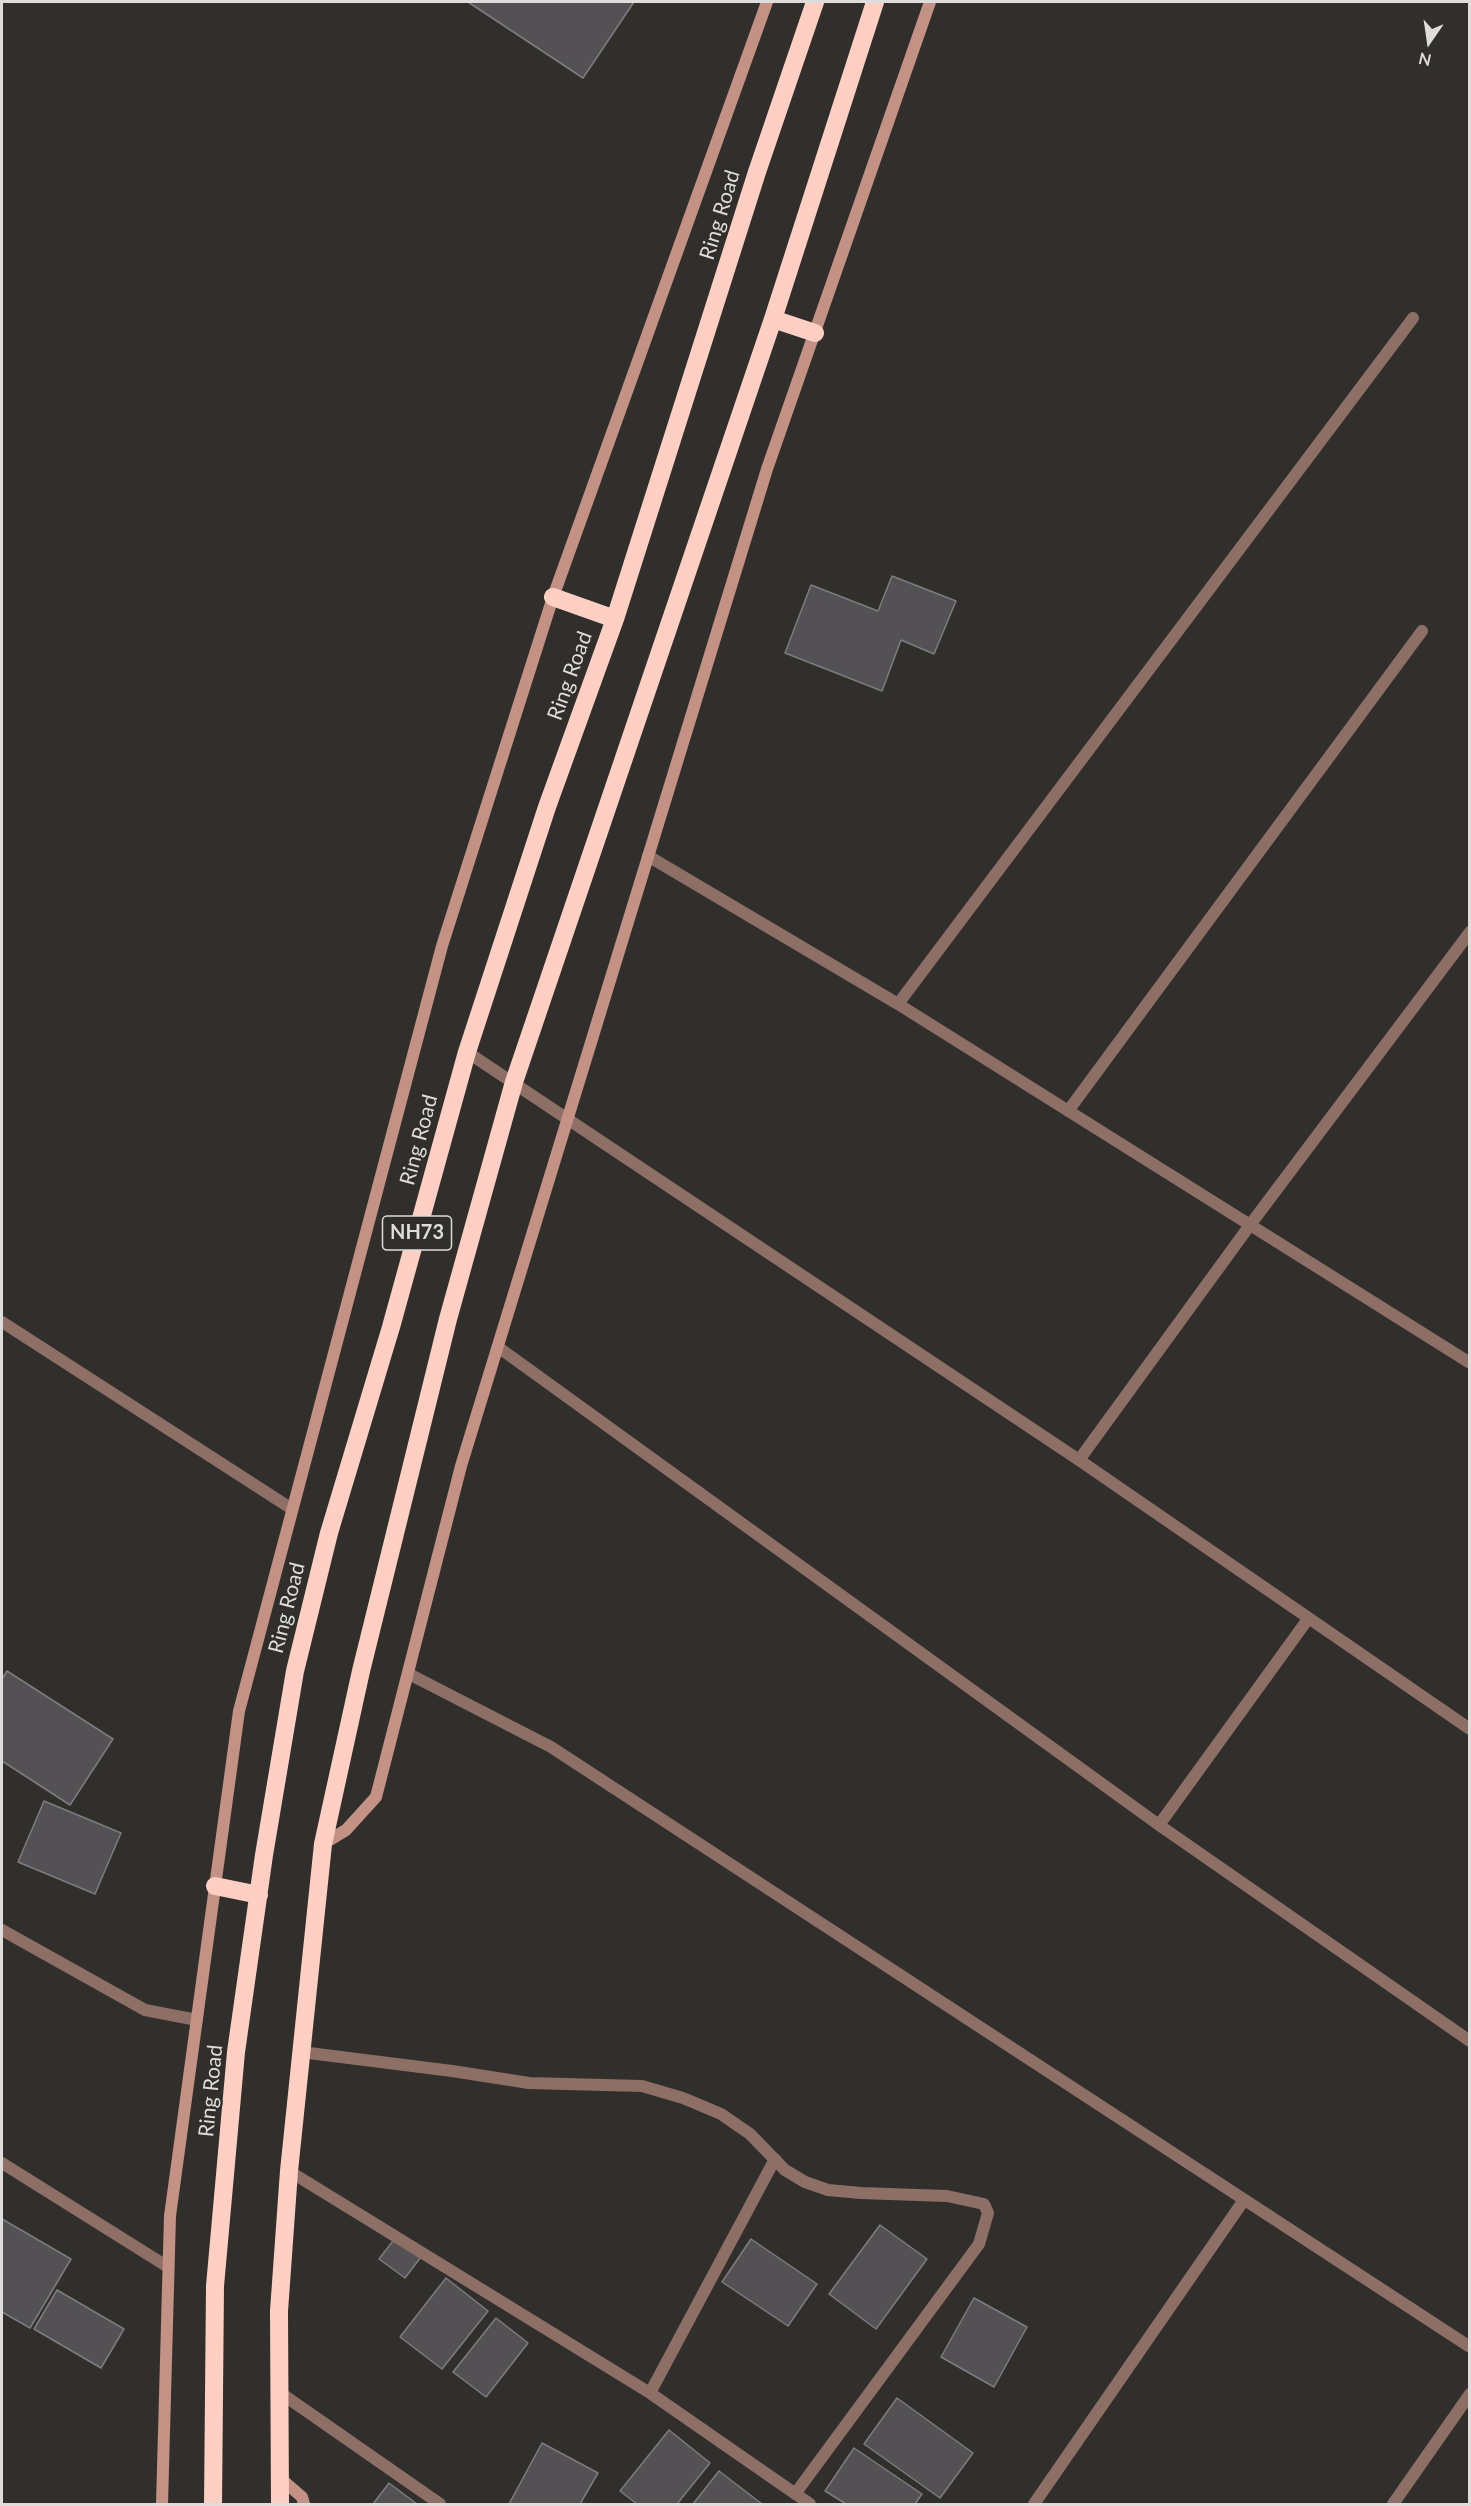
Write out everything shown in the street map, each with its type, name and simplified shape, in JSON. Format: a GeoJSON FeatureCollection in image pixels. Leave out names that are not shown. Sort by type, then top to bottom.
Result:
{"type":"FeatureCollection","features":[{"type":"Feature","properties":{"kind":"highway","name":"Ring Road"},"geometry":{"type":"LineString","coordinates":[[213,2505],[215,2286],[236,2052],[295,1671],[329,1533],[391,1327],[467,1052],[547,807],[615,619],[757,171],[815,2]]}},
{"type":"Feature","properties":{"kind":"highway","name":"NH73"},"geometry":{"type":"LineString","coordinates":[[280,2505],[282,2394],[279,2311],[289,2171],[323,1844],[361,1671],[445,1330],[514,1082],[773,319],[875,2]]}},
{"type":"Feature","properties":{"kind":"highway"},"geometry":{"type":"LineString","coordinates":[[773,319],[815,333]]}},
{"type":"Feature","properties":{"kind":"highway"},"geometry":{"type":"LineString","coordinates":[[553,597],[615,619]]}},
{"type":"Feature","properties":{"kind":"highway"},"geometry":{"type":"LineString","coordinates":[[215,1886],[259,1895]]}},
{"type":"Feature","properties":{"kind":"street"},"geometry":{"type":"LineString","coordinates":[[162,2505],[170,2216],[239,1711],[442,946],[553,597],[767,2]]}},
{"type":"Feature","properties":{"kind":"street"},"geometry":{"type":"LineString","coordinates":[[323,1844],[346,1830],[376,1797],[461,1466],[767,469],[930,2]]}},
{"type":"Feature","properties":{"kind":"street"},"geometry":{"type":"LineString","coordinates":[[898,1004],[1413,318]]}},
{"type":"Feature","properties":{"kind":"street"},"geometry":{"type":"LineString","coordinates":[[1068,1110],[1422,631]]}},
{"type":"Feature","properties":{"kind":"street"},"geometry":{"type":"LineString","coordinates":[[648,856],[898,1004],[1470,1363]]}},
{"type":"Feature","properties":{"kind":"street"},"geometry":{"type":"LineString","coordinates":[[1079,1460],[1250,1225],[1470,932]]}},
{"type":"Feature","properties":{"kind":"street"},"geometry":{"type":"LineString","coordinates":[[467,1052],[1079,1460],[1470,1730]]}},
{"type":"Feature","properties":{"kind":"street"},"geometry":{"type":"LineString","coordinates":[[2,1322],[292,1509]]}},
{"type":"Feature","properties":{"kind":"street"},"geometry":{"type":"LineString","coordinates":[[498,1347],[1159,1825],[1470,2041]]}},
{"type":"Feature","properties":{"kind":"street"},"geometry":{"type":"LineString","coordinates":[[1159,1825],[1308,1619]]}},
{"type":"Feature","properties":{"kind":"street"},"geometry":{"type":"LineString","coordinates":[[409,1674],[551,1747],[1470,2347]]}},
{"type":"Feature","properties":{"kind":"street"},"geometry":{"type":"LineString","coordinates":[[2,1929],[145,2010],[197,2020]]}},
{"type":"Feature","properties":{"kind":"street"},"geometry":{"type":"LineString","coordinates":[[301,2052],[529,2083],[642,2086],[683,2098],[721,2114],[750,2134],[785,2170],[805,2182],[828,2190],[947,2196],[984,2204],[988,2213],[979,2244],[795,2494]]}},
{"type":"Feature","properties":{"kind":"street"},"geometry":{"type":"LineString","coordinates":[[650,2393],[775,2159]]}},
{"type":"Feature","properties":{"kind":"street"},"geometry":{"type":"LineString","coordinates":[[2,2163],[168,2267]]}},
{"type":"Feature","properties":{"kind":"street"},"geometry":{"type":"LineString","coordinates":[[289,2171],[650,2393],[810,2505]]}},
{"type":"Feature","properties":{"kind":"street"},"geometry":{"type":"LineString","coordinates":[[1034,2505],[1244,2199]]}},
{"type":"Feature","properties":{"kind":"street"},"geometry":{"type":"LineString","coordinates":[[282,2394],[440,2505]]}},
{"type":"Feature","properties":{"kind":"street"},"geometry":{"type":"LineString","coordinates":[[1393,2505],[1470,2394]]}},
{"type":"Feature","properties":{"kind":"street"},"geometry":{"type":"LineString","coordinates":[[280,2478],[302,2497],[304,2505]]}},
{"type":"Feature","properties":{"kind":"building"},"geometry":{"type":"Polygon","coordinates":[[[468,2],[634,2],[583,78],[468,2]]]}},
{"type":"Feature","properties":{"kind":"building"},"geometry":{"type":"Polygon","coordinates":[[[892,576],[956,601],[934,654],[901,640],[882,691],[785,653],[811,585],[878,611],[892,576]]]}},
{"type":"Feature","properties":{"kind":"building"},"geometry":{"type":"Polygon","coordinates":[[[7,1671],[113,1739],[70,1805],[2,1761],[2,1679],[7,1671]]]}},
{"type":"Feature","properties":{"kind":"building"},"geometry":{"type":"Polygon","coordinates":[[[44,1801],[121,1833],[95,1894],[18,1862],[44,1801]]]}},
{"type":"Feature","properties":{"kind":"building"},"geometry":{"type":"Polygon","coordinates":[[[2,2219],[71,2259],[30,2328],[2,2312],[2,2219]]]}},
{"type":"Feature","properties":{"kind":"building"},"geometry":{"type":"Polygon","coordinates":[[[880,2225],[927,2259],[876,2329],[829,2294],[880,2225]]]}},
{"type":"Feature","properties":{"kind":"building"},"geometry":{"type":"Polygon","coordinates":[[[396,2237],[421,2257],[405,2278],[379,2259],[396,2237]]]}},
{"type":"Feature","properties":{"kind":"building"},"geometry":{"type":"Polygon","coordinates":[[[751,2239],[817,2284],[788,2326],[722,2282],[751,2239]]]}},
{"type":"Feature","properties":{"kind":"building"},"geometry":{"type":"Polygon","coordinates":[[[446,2278],[488,2311],[442,2369],[400,2337],[446,2278]]]}},
{"type":"Feature","properties":{"kind":"building"},"geometry":{"type":"Polygon","coordinates":[[[57,2290],[124,2329],[101,2368],[34,2329],[57,2290]]]}},
{"type":"Feature","properties":{"kind":"building"},"geometry":{"type":"Polygon","coordinates":[[[974,2298],[1027,2327],[994,2387],[941,2357],[974,2298]]]}},
{"type":"Feature","properties":{"kind":"building"},"geometry":{"type":"Polygon","coordinates":[[[496,2318],[528,2343],[486,2397],[453,2372],[496,2318]]]}},
{"type":"Feature","properties":{"kind":"building"},"geometry":{"type":"Polygon","coordinates":[[[897,2398],[973,2453],[940,2498],[864,2444],[897,2398]]]}},
{"type":"Feature","properties":{"kind":"building"},"geometry":{"type":"Polygon","coordinates":[[[669,2430],[710,2463],[677,2504],[637,2504],[620,2491],[669,2430]]]}},
{"type":"Feature","properties":{"kind":"building"},"geometry":{"type":"Polygon","coordinates":[[[542,2443],[598,2473],[580,2504],[509,2504],[542,2443]]]}},
{"type":"Feature","properties":{"kind":"building"},"geometry":{"type":"Polygon","coordinates":[[[854,2448],[922,2494],[915,2504],[846,2504],[825,2491],[854,2448]]]}},
{"type":"Feature","properties":{"kind":"building"},"geometry":{"type":"Polygon","coordinates":[[[719,2471],[762,2504],[693,2504],[719,2471]]]}},
{"type":"Feature","properties":{"kind":"building"},"geometry":{"type":"Polygon","coordinates":[[[389,2483],[417,2504],[373,2504],[389,2483]]]}}]}
